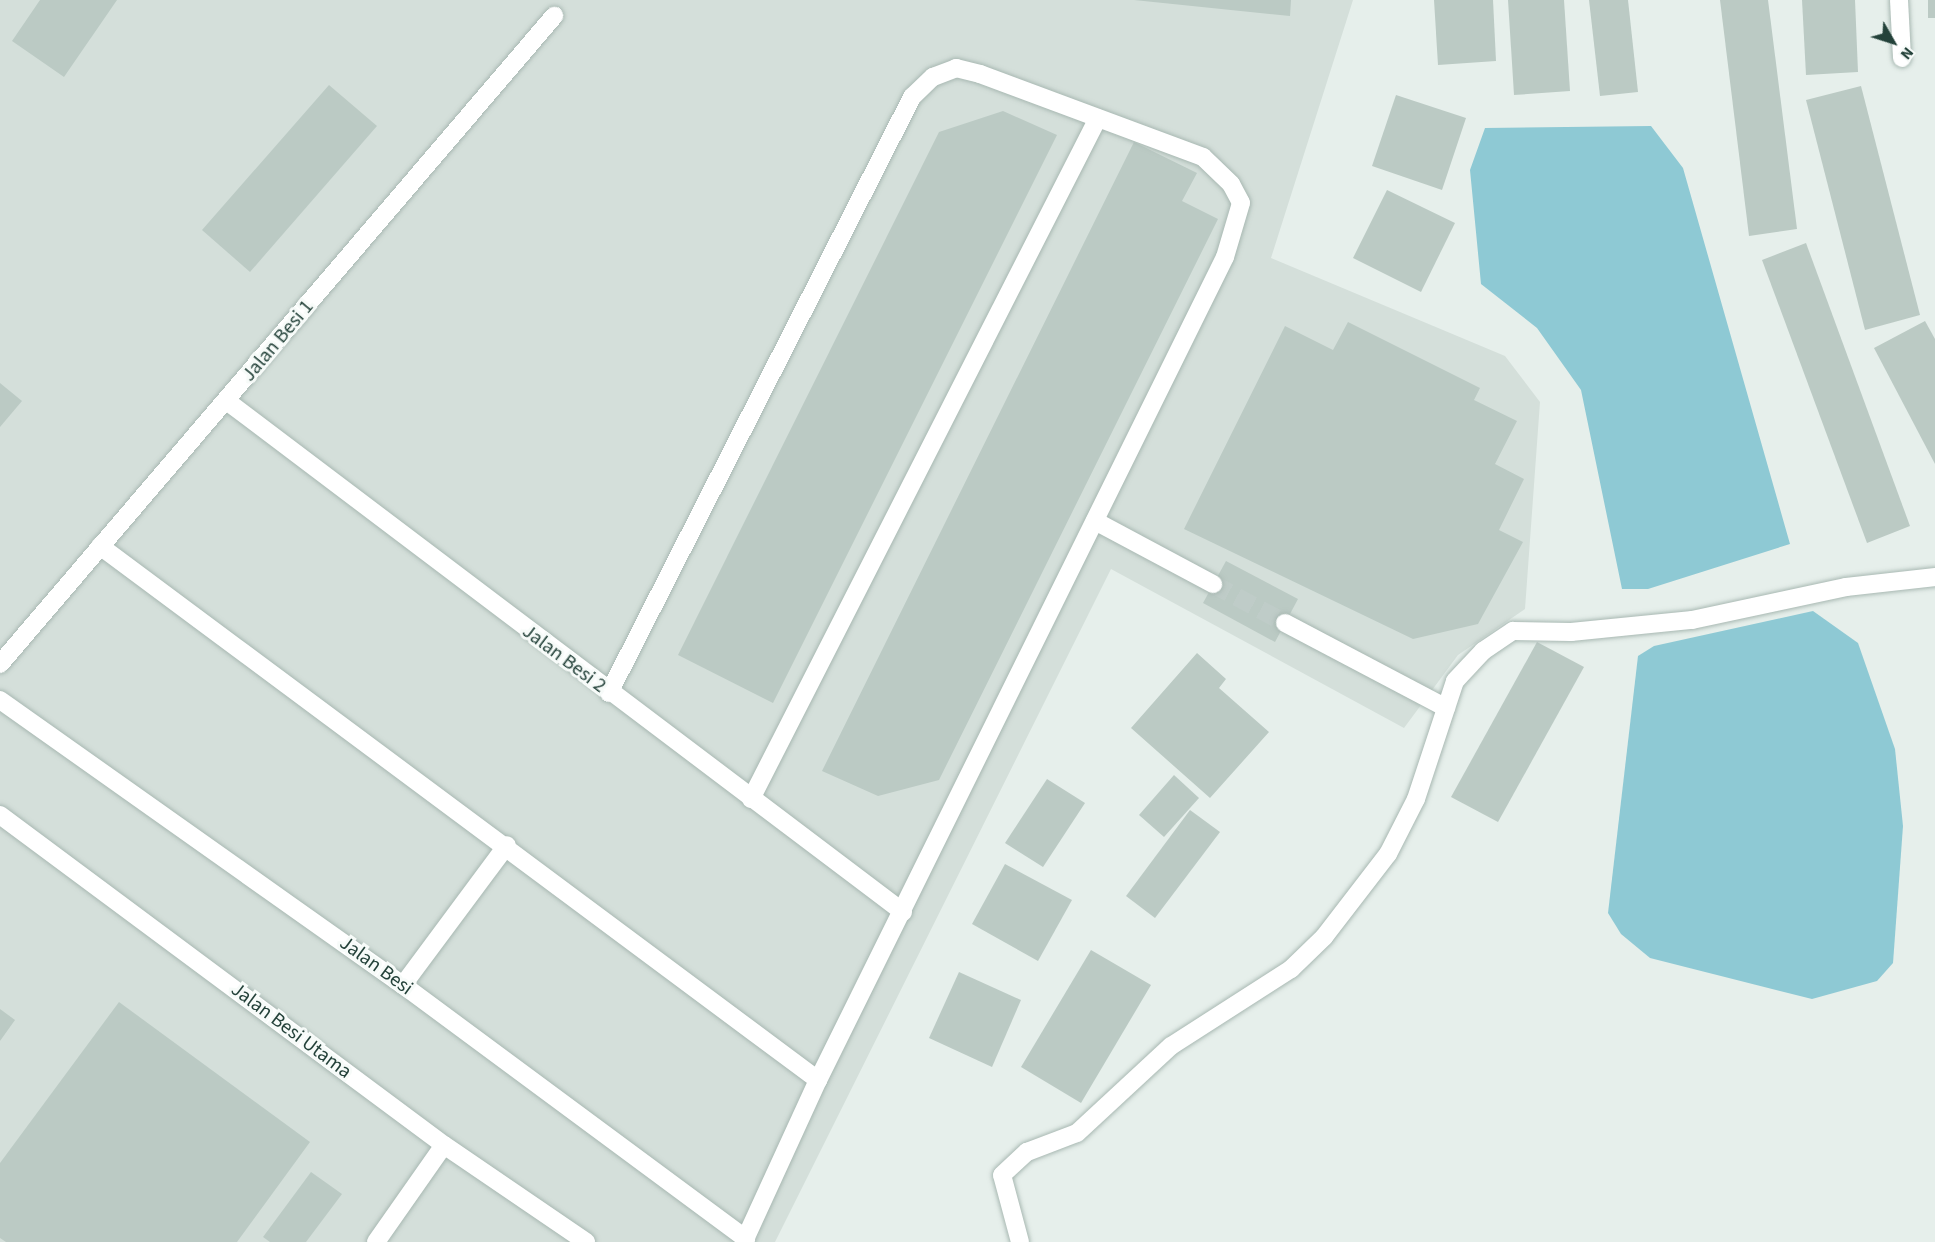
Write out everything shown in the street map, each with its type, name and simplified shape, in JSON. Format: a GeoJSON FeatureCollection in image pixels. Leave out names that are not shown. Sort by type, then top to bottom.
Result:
{"type":"FeatureCollection","features":[{"type":"Feature","properties":{"kind":"street"},"geometry":{"type":"LineString","coordinates":[[1899,0],[1902,58]]}},
{"type":"Feature","properties":{"kind":"street","name":"Jalan Besi 1"},"geometry":{"type":"LineString","coordinates":[[0,664],[100,546],[228,402],[554,16]]}},
{"type":"Feature","properties":{"kind":"street"},"geometry":{"type":"LineString","coordinates":[[609,693],[912,97],[933,77],[956,68],[1098,118],[1203,157],[1231,184],[1240,203],[1225,257],[818,1080],[745,1241]]}},
{"type":"Feature","properties":{"kind":"street"},"geometry":{"type":"LineString","coordinates":[[751,799],[1098,118]]}},
{"type":"Feature","properties":{"kind":"street","name":"Jalan Besi 2"},"geometry":{"type":"LineString","coordinates":[[228,402],[609,693],[903,912]]}},
{"type":"Feature","properties":{"kind":"street"},"geometry":{"type":"LineString","coordinates":[[1095,521],[1213,584]]}},
{"type":"Feature","properties":{"kind":"street"},"geometry":{"type":"LineString","coordinates":[[100,546],[507,845],[818,1080]]}},
{"type":"Feature","properties":{"kind":"street"},"geometry":{"type":"LineString","coordinates":[[1020,1242],[1002,1188],[1007,1169],[1027,1152],[1077,1133],[1171,1046],[1309,953],[1388,854],[1416,799],[1446,708],[1467,664],[1513,630],[1571,632],[1692,620],[1846,586],[1935,577]]}},
{"type":"Feature","properties":{"kind":"street"},"geometry":{"type":"LineString","coordinates":[[1285,623],[1446,708]]}},
{"type":"Feature","properties":{"kind":"street","name":"Jalan Besi"},"geometry":{"type":"LineString","coordinates":[[0,700],[403,985],[745,1241]]}},
{"type":"Feature","properties":{"kind":"street","name":"Jalan Besi Utama"},"geometry":{"type":"LineString","coordinates":[[0,815],[444,1145],[585,1242]]}},
{"type":"Feature","properties":{"kind":"street"},"geometry":{"type":"LineString","coordinates":[[403,985],[507,845]]}},
{"type":"Feature","properties":{"kind":"street"},"geometry":{"type":"LineString","coordinates":[[376,1242],[444,1145]]}},
{"type":"Feature","properties":{"kind":"shaded area"},"geometry":{"type":"Polygon","coordinates":[[[0,0],[1353,0],[1271,258],[1505,356],[1540,402],[1525,609],[1458,655],[1404,728],[1111,569],[775,1242],[0,1242],[0,0]]]}},
{"type":"Feature","properties":{"kind":"water"},"geometry":{"type":"Polygon","coordinates":[[[1651,126],[1683,168],[1790,544],[1648,589],[1622,589],[1581,390],[1537,328],[1481,284],[1470,170],[1485,128],[1651,126]]]}},
{"type":"Feature","properties":{"kind":"water"},"geometry":{"type":"Polygon","coordinates":[[[1813,611],[1858,643],[1895,749],[1903,826],[1893,963],[1877,981],[1812,999],[1650,958],[1621,934],[1608,913],[1638,656],[1654,646],[1813,611]]]}},
{"type":"Feature","properties":{"kind":"building"},"geometry":{"type":"Polygon","coordinates":[[[40,0],[117,0],[64,77],[12,41],[40,0]]]}},
{"type":"Feature","properties":{"kind":"building"},"geometry":{"type":"Polygon","coordinates":[[[1134,0],[1291,0],[1290,16],[1134,0]]]}},
{"type":"Feature","properties":{"kind":"building"},"geometry":{"type":"Polygon","coordinates":[[[1434,0],[1493,0],[1496,61],[1438,65],[1434,0]]]}},
{"type":"Feature","properties":{"kind":"building"},"geometry":{"type":"Polygon","coordinates":[[[1508,0],[1564,0],[1570,91],[1514,95],[1508,0]]]}},
{"type":"Feature","properties":{"kind":"building"},"geometry":{"type":"Polygon","coordinates":[[[1589,0],[1628,0],[1638,92],[1600,96],[1589,0]]]}},
{"type":"Feature","properties":{"kind":"building"},"geometry":{"type":"Polygon","coordinates":[[[1720,0],[1768,0],[1797,229],[1749,236],[1720,0]]]}},
{"type":"Feature","properties":{"kind":"building"},"geometry":{"type":"Polygon","coordinates":[[[1802,0],[1855,0],[1858,72],[1806,75],[1802,0]]]}},
{"type":"Feature","properties":{"kind":"building"},"geometry":{"type":"Polygon","coordinates":[[[1928,0],[1935,0],[1935,18],[1928,18],[1928,0]]]}},
{"type":"Feature","properties":{"kind":"building"},"geometry":{"type":"Polygon","coordinates":[[[329,85],[377,126],[250,272],[202,230],[329,85]]]}},
{"type":"Feature","properties":{"kind":"building"},"geometry":{"type":"Polygon","coordinates":[[[1861,86],[1920,315],[1865,330],[1806,100],[1861,86]]]}},
{"type":"Feature","properties":{"kind":"building"},"geometry":{"type":"Polygon","coordinates":[[[1396,95],[1466,118],[1442,190],[1372,166],[1396,95]]]}},
{"type":"Feature","properties":{"kind":"building"},"geometry":{"type":"Polygon","coordinates":[[[1003,111],[1057,135],[773,703],[678,655],[939,132],[1003,111]]]}},
{"type":"Feature","properties":{"kind":"building"},"geometry":{"type":"Polygon","coordinates":[[[1134,142],[1197,173],[1182,201],[1218,219],[939,780],[878,796],[822,771],[1134,142]]]}},
{"type":"Feature","properties":{"kind":"building"},"geometry":{"type":"Polygon","coordinates":[[[1387,190],[1455,223],[1421,292],[1353,258],[1387,190]]]}},
{"type":"Feature","properties":{"kind":"building"},"geometry":{"type":"Polygon","coordinates":[[[1806,243],[1910,526],[1867,543],[1762,260],[1806,243]]]}},
{"type":"Feature","properties":{"kind":"building"},"geometry":{"type":"Polygon","coordinates":[[[1925,321],[1935,339],[1935,464],[1874,348],[1925,321]]]}},
{"type":"Feature","properties":{"kind":"building"},"geometry":{"type":"Polygon","coordinates":[[[1348,322],[1480,388],[1474,400],[1517,421],[1495,464],[1524,479],[1499,530],[1523,542],[1478,624],[1413,639],[1184,529],[1285,326],[1333,350],[1348,322]]]}},
{"type":"Feature","properties":{"kind":"building"},"geometry":{"type":"Polygon","coordinates":[[[0,383],[22,401],[0,427],[0,383]]]}},
{"type":"Feature","properties":{"kind":"building"},"geometry":{"type":"Polygon","coordinates":[[[1226,561],[1298,599],[1275,642],[1203,603],[1226,561]]]}},
{"type":"Feature","properties":{"kind":"building"},"geometry":{"type":"Polygon","coordinates":[[[1537,642],[1584,667],[1498,822],[1451,797],[1537,642]]]}},
{"type":"Feature","properties":{"kind":"building"},"geometry":{"type":"Polygon","coordinates":[[[1197,653],[1226,679],[1219,688],[1269,732],[1210,798],[1131,728],[1197,653]]]}},
{"type":"Feature","properties":{"kind":"building"},"geometry":{"type":"Polygon","coordinates":[[[1174,775],[1199,798],[1164,837],[1139,815],[1174,775]]]}},
{"type":"Feature","properties":{"kind":"building"},"geometry":{"type":"Polygon","coordinates":[[[1047,779],[1085,803],[1043,867],[1005,843],[1047,779]]]}},
{"type":"Feature","properties":{"kind":"building"},"geometry":{"type":"Polygon","coordinates":[[[1190,810],[1220,832],[1155,918],[1126,896],[1190,810]]]}},
{"type":"Feature","properties":{"kind":"building"},"geometry":{"type":"Polygon","coordinates":[[[1005,864],[1072,900],[1038,961],[972,924],[1005,864]]]}},
{"type":"Feature","properties":{"kind":"building"},"geometry":{"type":"Polygon","coordinates":[[[1091,950],[1151,985],[1081,1103],[1021,1067],[1091,950]]]}},
{"type":"Feature","properties":{"kind":"building"},"geometry":{"type":"Polygon","coordinates":[[[959,972],[1021,1000],[992,1067],[929,1038],[959,972]]]}},
{"type":"Feature","properties":{"kind":"building"},"geometry":{"type":"Polygon","coordinates":[[[119,1002],[310,1142],[237,1242],[6,1242],[0,1238],[0,1163],[119,1002]]]}},
{"type":"Feature","properties":{"kind":"building"},"geometry":{"type":"Polygon","coordinates":[[[0,1009],[15,1020],[0,1041],[0,1009]]]}},
{"type":"Feature","properties":{"kind":"building"},"geometry":{"type":"Polygon","coordinates":[[[311,1172],[342,1194],[306,1242],[270,1242],[263,1237],[311,1172]]]}},
{"type":"Feature","properties":{"kind":"tunnel"},"geometry":{"type":"LineString","coordinates":[[1213,584],[1285,623]]}}]}
